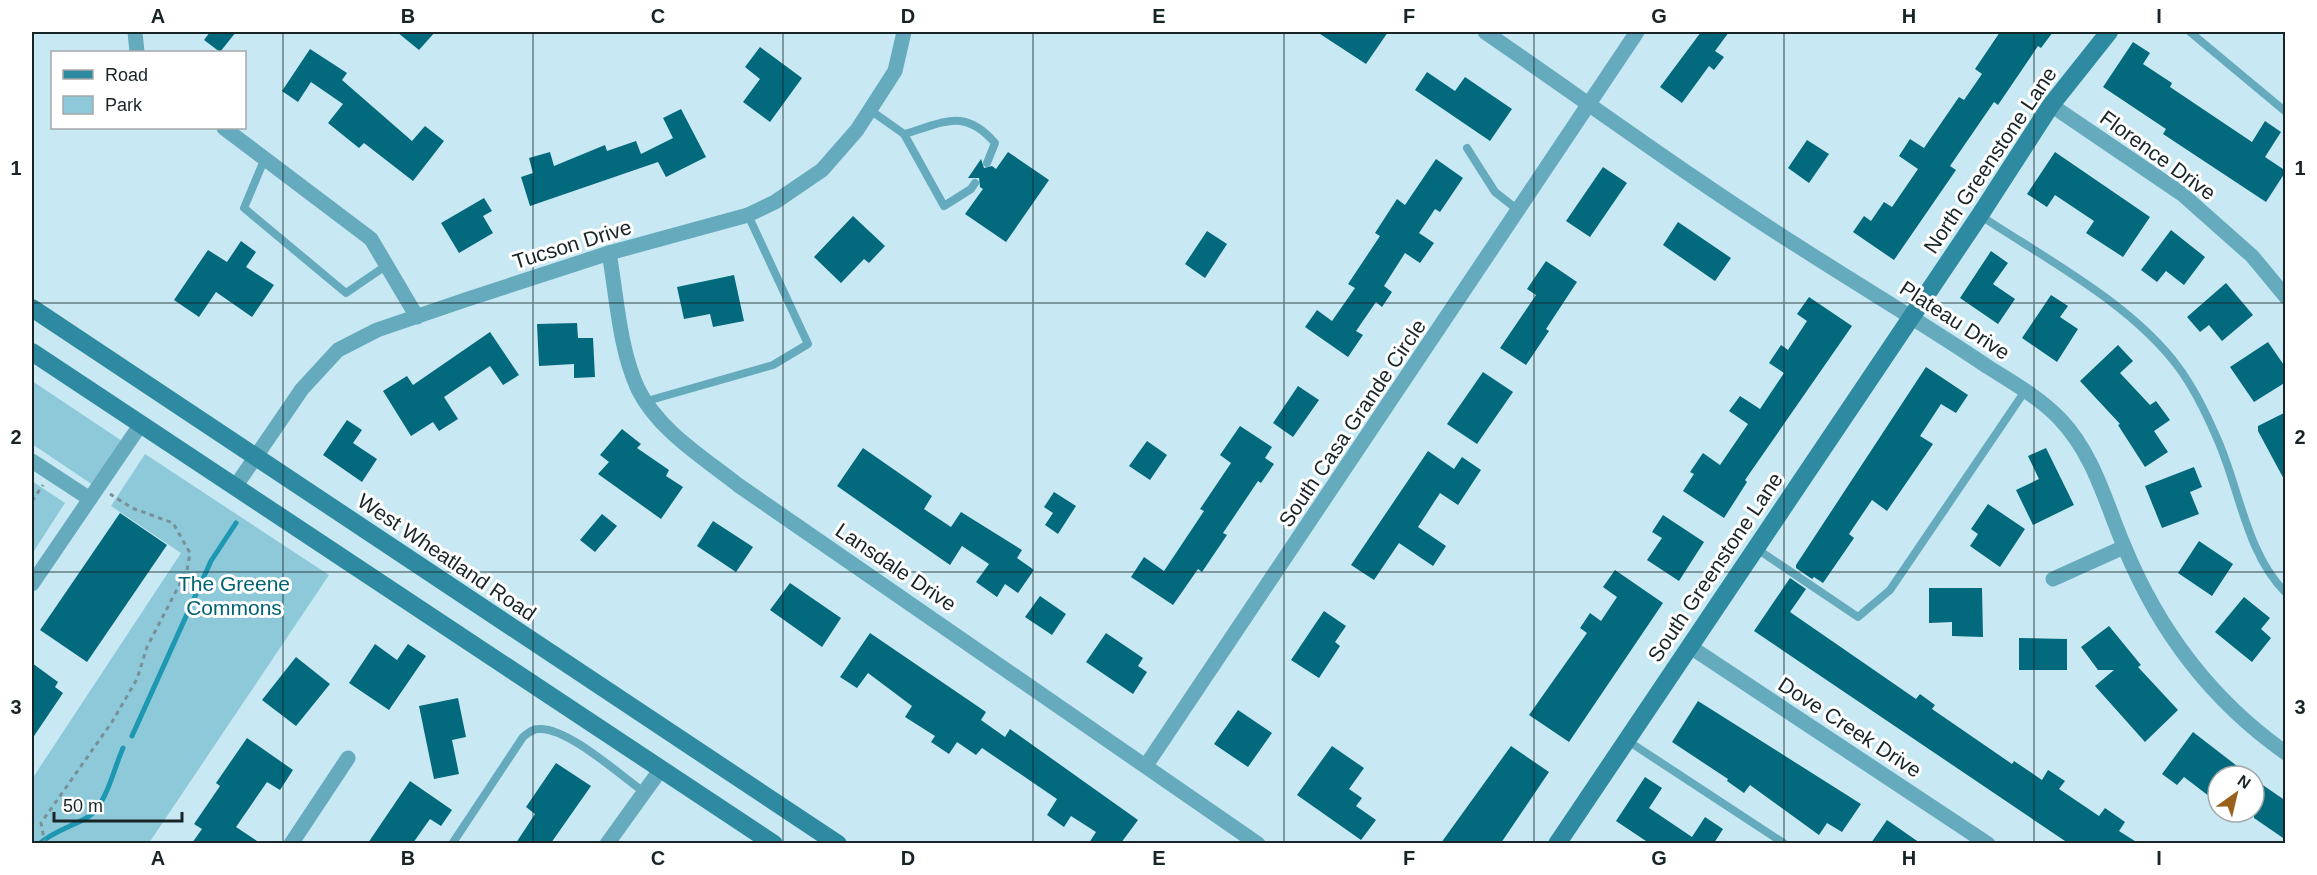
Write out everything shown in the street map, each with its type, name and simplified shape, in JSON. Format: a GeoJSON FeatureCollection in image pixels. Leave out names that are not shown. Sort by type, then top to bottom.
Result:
{"type":"FeatureCollection","features":[{"type":"Feature","properties":{"kind":"main road","name":"North Greenstone Lane"},"geometry":{"type":"LineString","coordinates":[[1912,316],[2051,105],[2109,32]]}},
{"type":"Feature","properties":{"kind":"main road","name":"West Wheatland Road"},"geometry":{"type":"LineString","coordinates":[[32,308],[838,843]]}},
{"type":"Feature","properties":{"kind":"main road","name":"South Greenstone Lane"},"geometry":{"type":"LineString","coordinates":[[1564,841],[1626,739],[1912,316]]}},
{"type":"Feature","properties":{"kind":"main road"},"geometry":{"type":"LineString","coordinates":[[32,352],[774,843]]}},
{"type":"Feature","properties":{"kind":"street"},"geometry":{"type":"LineString","coordinates":[[135,32],[137,51]]}},
{"type":"Feature","properties":{"kind":"street","name":"Tucson Drive"},"geometry":{"type":"LineString","coordinates":[[235,486],[302,389],[338,350],[377,330],[609,253],[748,215],[775,202],[822,171],[870,110],[895,71],[904,32]]}},
{"type":"Feature","properties":{"kind":"street","name":"Plateau Drive"},"geometry":{"type":"LineString","coordinates":[[1485,32],[1799,248],[1912,316],[2025,391],[2058,417],[2083,447],[2100,483],[2124,547],[2154,609],[2188,662],[2232,708],[2286,753]]}},
{"type":"Feature","properties":{"kind":"street","name":"South Casa Grande Circle"},"geometry":{"type":"LineString","coordinates":[[1147,764],[1520,211],[1637,32]]}},
{"type":"Feature","properties":{"kind":"street","name":"Florence Drive"},"geometry":{"type":"LineString","coordinates":[[2051,105],[2182,194],[2252,256],[2286,297]]}},
{"type":"Feature","properties":{"kind":"street"},"geometry":{"type":"LineString","coordinates":[[225,129],[371,239],[417,317]]}},
{"type":"Feature","properties":{"kind":"street","name":"Lansdale Drive"},"geometry":{"type":"LineString","coordinates":[[609,253],[625,343],[638,389],[680,439],[738,485],[1147,764],[1258,843]]}},
{"type":"Feature","properties":{"kind":"street"},"geometry":{"type":"LineString","coordinates":[[32,584],[141,424]]}},
{"type":"Feature","properties":{"kind":"street"},"geometry":{"type":"LineString","coordinates":[[32,461],[94,493]]}},
{"type":"Feature","properties":{"kind":"street"},"geometry":{"type":"LineString","coordinates":[[2053,579],[2124,547]]}},
{"type":"Feature","properties":{"kind":"street","name":"Dove Creek Drive"},"geometry":{"type":"LineString","coordinates":[[1689,646],[1988,843]]}},
{"type":"Feature","properties":{"kind":"street"},"geometry":{"type":"LineString","coordinates":[[291,843],[348,758]]}},
{"type":"Feature","properties":{"kind":"street"},"geometry":{"type":"LineString","coordinates":[[607,843],[661,769]]}},
{"type":"Feature","properties":{"kind":"lane"},"geometry":{"type":"LineString","coordinates":[[2190,32],[2286,112]]}},
{"type":"Feature","properties":{"kind":"lane"},"geometry":{"type":"LineString","coordinates":[[870,110],[904,134],[944,206],[971,189],[975,183]]}},
{"type":"Feature","properties":{"kind":"lane"},"geometry":{"type":"LineString","coordinates":[[904,134],[963,120],[981,126],[995,143],[987,163]]}},
{"type":"Feature","properties":{"kind":"lane"},"geometry":{"type":"LineString","coordinates":[[1467,148],[1496,192],[1520,211]]}},
{"type":"Feature","properties":{"kind":"lane"},"geometry":{"type":"LineString","coordinates":[[265,158],[244,208],[346,293],[387,265]]}},
{"type":"Feature","properties":{"kind":"lane"},"geometry":{"type":"LineString","coordinates":[[647,401],[773,365],[808,344],[748,215]]}},
{"type":"Feature","properties":{"kind":"lane"},"geometry":{"type":"LineString","coordinates":[[1980,215],[2117,308],[2154,339],[2180,369],[2216,436],[2258,549],[2278,585],[2286,593]]}},
{"type":"Feature","properties":{"kind":"lane"},"geometry":{"type":"LineString","coordinates":[[1754,548],[1858,616],[1890,590],[2025,391]]}},
{"type":"Feature","properties":{"kind":"lane"},"geometry":{"type":"LineString","coordinates":[[452,843],[523,737],[531,730],[541,729],[563,734],[644,792]]}},
{"type":"Feature","properties":{"kind":"lane"},"geometry":{"type":"LineString","coordinates":[[1626,739],[1785,843]]}},
{"type":"Feature","properties":{"kind":"path"},"geometry":{"type":"LineString","coordinates":[[45,843],[41,823],[112,722],[137,679],[147,648],[187,570],[190,553],[173,523],[94,493]]}},
{"type":"Feature","properties":{"kind":"green space"},"geometry":{"type":"Polygon","coordinates":[[[32,381],[122,441],[93,485],[32,444],[32,381]]]}},
{"type":"Feature","properties":{"kind":"green space","name":"The Greene Commons"},"geometry":{"type":"Polygon","coordinates":[[[145,454],[329,575],[149,843],[32,843],[32,779],[181,553],[111,506],[145,454]]]}},
{"type":"Feature","properties":{"kind":"green space"},"geometry":{"type":"Polygon","coordinates":[[[32,481],[65,503],[32,554],[32,481]]]}},
{"type":"Feature","properties":{"kind":"building"},"geometry":{"type":"Polygon","coordinates":[[[210,32],[236,32],[221,51],[204,40],[210,32]]]}},
{"type":"Feature","properties":{"kind":"building"},"geometry":{"type":"Polygon","coordinates":[[[397,32],[435,32],[419,50],[397,32]]]}},
{"type":"Feature","properties":{"kind":"building"},"geometry":{"type":"Polygon","coordinates":[[[1317,32],[1388,32],[1366,64],[1317,32]]]}},
{"type":"Feature","properties":{"kind":"building"},"geometry":{"type":"Polygon","coordinates":[[[1701,32],[1729,32],[1715,51],[1724,57],[1714,70],[1709,66],[1682,103],[1660,87],[1701,32]]]}},
{"type":"Feature","properties":{"kind":"building"},"geometry":{"type":"Polygon","coordinates":[[[2000,32],[2053,32],[2041,48],[2038,46],[1998,105],[1994,102],[1950,166],[1956,170],[1894,260],[1853,232],[1864,216],[1871,221],[1884,202],[1892,207],[1918,169],[1899,156],[1910,139],[1924,148],[1959,97],[1964,100],[1982,74],[1975,69],[2000,32]]]}},
{"type":"Feature","properties":{"kind":"building"},"geometry":{"type":"Polygon","coordinates":[[[2133,42],[2150,53],[2143,64],[2172,83],[2170,87],[2252,142],[2265,121],[2281,132],[2265,157],[2286,171],[2266,202],[2163,134],[2166,129],[2103,87],[2133,42]]]}},
{"type":"Feature","properties":{"kind":"building"},"geometry":{"type":"Polygon","coordinates":[[[760,47],[802,78],[770,122],[743,102],[760,79],[745,67],[760,47]]]}},
{"type":"Feature","properties":{"kind":"building"},"geometry":{"type":"Polygon","coordinates":[[[310,49],[347,73],[342,80],[412,141],[425,126],[444,141],[413,181],[364,143],[359,148],[328,123],[343,104],[311,82],[298,102],[282,91],[310,49]]]}},
{"type":"Feature","properties":{"kind":"building"},"geometry":{"type":"Polygon","coordinates":[[[1427,72],[1455,91],[1465,77],[1512,109],[1490,141],[1415,90],[1427,72]]]}},
{"type":"Feature","properties":{"kind":"building"},"geometry":{"type":"Polygon","coordinates":[[[681,109],[706,157],[666,177],[658,162],[530,206],[521,177],[533,173],[529,158],[550,152],[554,166],[605,145],[607,151],[636,141],[641,154],[673,138],[663,118],[681,109]]]}},
{"type":"Feature","properties":{"kind":"building"},"geometry":{"type":"Polygon","coordinates":[[[1807,140],[1829,154],[1809,183],[1788,168],[1807,140]]]}},
{"type":"Feature","properties":{"kind":"building"},"geometry":{"type":"Polygon","coordinates":[[[1008,152],[1049,180],[1006,242],[965,214],[983,189],[980,187],[979,178],[968,178],[981,159],[984,168],[992,166],[996,169],[1008,152]]]}},
{"type":"Feature","properties":{"kind":"building"},"geometry":{"type":"Polygon","coordinates":[[[2055,152],[2150,217],[2123,257],[2086,233],[2094,221],[2055,195],[2047,207],[2027,194],[2055,152]]]}},
{"type":"Feature","properties":{"kind":"building"},"geometry":{"type":"Polygon","coordinates":[[[1436,159],[1463,178],[1440,212],[1435,209],[1419,233],[1434,243],[1420,263],[1405,253],[1384,286],[1392,292],[1382,307],[1376,302],[1356,331],[1363,335],[1348,357],[1305,327],[1317,310],[1332,321],[1355,288],[1348,284],[1380,236],[1375,233],[1397,199],[1405,205],[1436,159]]]}},
{"type":"Feature","properties":{"kind":"building"},"geometry":{"type":"Polygon","coordinates":[[[1603,167],[1627,183],[1590,237],[1566,221],[1603,167]]]}},
{"type":"Feature","properties":{"kind":"building"},"geometry":{"type":"Polygon","coordinates":[[[484,198],[492,211],[483,216],[493,233],[459,253],[441,223],[484,198]]]}},
{"type":"Feature","properties":{"kind":"building"},"geometry":{"type":"Polygon","coordinates":[[[853,216],[885,246],[869,263],[864,259],[841,283],[814,257],[853,216]]]}},
{"type":"Feature","properties":{"kind":"building"},"geometry":{"type":"Polygon","coordinates":[[[1678,222],[1731,258],[1715,281],[1663,245],[1678,222]]]}},
{"type":"Feature","properties":{"kind":"building"},"geometry":{"type":"Polygon","coordinates":[[[2171,230],[2205,257],[2184,285],[2166,271],[2157,282],[2141,270],[2171,230]]]}},
{"type":"Feature","properties":{"kind":"building"},"geometry":{"type":"Polygon","coordinates":[[[1207,231],[1227,244],[1205,278],[1185,264],[1207,231]]]}},
{"type":"Feature","properties":{"kind":"building"},"geometry":{"type":"Polygon","coordinates":[[[241,241],[256,252],[246,267],[274,285],[252,317],[216,292],[199,317],[174,300],[208,250],[227,262],[241,241]]]}},
{"type":"Feature","properties":{"kind":"building"},"geometry":{"type":"Polygon","coordinates":[[[1991,251],[2008,263],[1993,284],[2015,299],[1998,324],[1960,298],[1991,251]]]}},
{"type":"Feature","properties":{"kind":"building"},"geometry":{"type":"Polygon","coordinates":[[[1546,261],[1577,282],[1546,329],[1549,331],[1526,365],[1500,348],[1536,295],[1527,289],[1546,261]]]}},
{"type":"Feature","properties":{"kind":"building"},"geometry":{"type":"Polygon","coordinates":[[[734,275],[744,321],[713,327],[710,314],[684,319],[677,287],[734,275]]]}},
{"type":"Feature","properties":{"kind":"building"},"geometry":{"type":"Polygon","coordinates":[[[2226,283],[2253,315],[2222,341],[2209,325],[2200,332],[2187,317],[2226,283]]]}},
{"type":"Feature","properties":{"kind":"building"},"geometry":{"type":"Polygon","coordinates":[[[2051,295],[2068,306],[2060,317],[2078,329],[2057,362],[2022,338],[2051,295]]]}},
{"type":"Feature","properties":{"kind":"building"},"geometry":{"type":"Polygon","coordinates":[[[1809,297],[1852,326],[1745,480],[1747,482],[1724,518],[1683,491],[1694,474],[1690,472],[1703,453],[1720,465],[1748,424],[1729,411],[1740,396],[1760,409],[1784,373],[1769,363],[1781,345],[1788,350],[1807,321],[1797,314],[1809,297]]]}},
{"type":"Feature","properties":{"kind":"building"},"geometry":{"type":"Polygon","coordinates":[[[577,323],[578,338],[593,338],[595,377],[574,378],[574,364],[539,366],[537,324],[577,323]]]}},
{"type":"Feature","properties":{"kind":"building"},"geometry":{"type":"Polygon","coordinates":[[[490,332],[519,375],[503,385],[490,366],[444,397],[458,419],[439,431],[433,422],[411,436],[383,391],[407,376],[413,385],[490,332]]]}},
{"type":"Feature","properties":{"kind":"building"},"geometry":{"type":"Polygon","coordinates":[[[2268,342],[2286,368],[2286,382],[2254,402],[2230,367],[2268,342]]]}},
{"type":"Feature","properties":{"kind":"building"},"geometry":{"type":"Polygon","coordinates":[[[2118,345],[2133,361],[2120,373],[2150,405],[2156,401],[2170,420],[2154,431],[2168,452],[2145,467],[2118,425],[2120,424],[2080,381],[2118,345]]]}},
{"type":"Feature","properties":{"kind":"building"},"geometry":{"type":"Polygon","coordinates":[[[1926,367],[1968,395],[1956,413],[1941,404],[1920,436],[1933,444],[1887,511],[1872,500],[1849,534],[1854,538],[1823,583],[1814,577],[1812,579],[1796,568],[1796,565],[1926,367]]]}},
{"type":"Feature","properties":{"kind":"building"},"geometry":{"type":"Polygon","coordinates":[[[1483,372],[1513,392],[1477,444],[1447,424],[1483,372]]]}},
{"type":"Feature","properties":{"kind":"building"},"geometry":{"type":"Polygon","coordinates":[[[1298,386],[1319,400],[1293,437],[1273,423],[1298,386]]]}},
{"type":"Feature","properties":{"kind":"building"},"geometry":{"type":"Polygon","coordinates":[[[2286,412],[2286,483],[2258,431],[2258,426],[2286,412]]]}},
{"type":"Feature","properties":{"kind":"building"},"geometry":{"type":"Polygon","coordinates":[[[347,420],[362,430],[353,443],[377,459],[362,482],[323,455],[347,420]]]}},
{"type":"Feature","properties":{"kind":"building"},"geometry":{"type":"Polygon","coordinates":[[[1240,426],[1272,447],[1265,458],[1274,464],[1261,483],[1258,481],[1223,533],[1227,535],[1202,572],[1198,569],[1173,605],[1131,577],[1144,557],[1164,571],[1204,511],[1200,509],[1231,463],[1220,455],[1240,426]]]}},
{"type":"Feature","properties":{"kind":"building"},"geometry":{"type":"Polygon","coordinates":[[[622,429],[641,444],[637,448],[669,470],[666,476],[683,487],[661,519],[598,474],[609,462],[600,455],[622,429]]]}},
{"type":"Feature","properties":{"kind":"building"},"geometry":{"type":"Polygon","coordinates":[[[1147,441],[1167,455],[1150,480],[1129,466],[1147,441]]]}},
{"type":"Feature","properties":{"kind":"building"},"geometry":{"type":"Polygon","coordinates":[[[863,448],[932,496],[924,509],[951,527],[961,512],[1022,550],[1017,558],[1034,570],[1018,593],[1005,584],[997,597],[976,582],[989,564],[962,546],[950,565],[837,486],[863,448]]]}},
{"type":"Feature","properties":{"kind":"building"},"geometry":{"type":"Polygon","coordinates":[[[2046,448],[2074,505],[2033,525],[2016,490],[2039,479],[2028,456],[2046,448]]]}},
{"type":"Feature","properties":{"kind":"building"},"geometry":{"type":"Polygon","coordinates":[[[1428,451],[1454,469],[1462,457],[1481,470],[1458,505],[1440,493],[1418,527],[1446,546],[1433,566],[1399,543],[1374,580],[1351,565],[1428,451]]]}},
{"type":"Feature","properties":{"kind":"building"},"geometry":{"type":"Polygon","coordinates":[[[2194,467],[2202,487],[2190,492],[2199,514],[2162,528],[2145,486],[2194,467]]]}},
{"type":"Feature","properties":{"kind":"building"},"geometry":{"type":"Polygon","coordinates":[[[1054,492],[1076,506],[1058,534],[1045,525],[1053,513],[1044,507],[1054,492]]]}},
{"type":"Feature","properties":{"kind":"building"},"geometry":{"type":"Polygon","coordinates":[[[1988,504],[2025,529],[2000,567],[1970,546],[1978,534],[1971,529],[1988,504]]]}},
{"type":"Feature","properties":{"kind":"building"},"geometry":{"type":"Polygon","coordinates":[[[120,513],[167,545],[87,662],[40,630],[120,513]]]}},
{"type":"Feature","properties":{"kind":"building"},"geometry":{"type":"Polygon","coordinates":[[[602,514],[617,526],[595,552],[580,540],[602,514]]]}},
{"type":"Feature","properties":{"kind":"building"},"geometry":{"type":"Polygon","coordinates":[[[1663,515],[1704,542],[1679,581],[1647,560],[1662,538],[1652,532],[1663,515]]]}},
{"type":"Feature","properties":{"kind":"building"},"geometry":{"type":"Polygon","coordinates":[[[713,521],[753,547],[736,572],[697,546],[713,521]]]}},
{"type":"Feature","properties":{"kind":"building"},"geometry":{"type":"Polygon","coordinates":[[[2199,541],[2233,564],[2212,596],[2178,573],[2199,541]]]}},
{"type":"Feature","properties":{"kind":"building"},"geometry":{"type":"Polygon","coordinates":[[[1615,570],[1663,603],[1569,742],[1529,715],[1587,633],[1580,628],[1590,613],[1601,621],[1617,597],[1603,587],[1615,570]]]}},
{"type":"Feature","properties":{"kind":"building"},"geometry":{"type":"Polygon","coordinates":[[[1790,578],[1806,589],[1790,612],[1916,699],[1920,694],[1935,705],[1932,709],[2012,764],[2014,761],[2042,780],[2048,770],[2065,781],[2059,789],[2099,816],[2105,808],[2125,822],[2119,831],[2138,843],[2068,843],[1754,631],[1790,578]]]}},
{"type":"Feature","properties":{"kind":"building"},"geometry":{"type":"Polygon","coordinates":[[[790,583],[841,618],[822,647],[770,610],[790,583]]]}},
{"type":"Feature","properties":{"kind":"building"},"geometry":{"type":"Polygon","coordinates":[[[1929,588],[1982,588],[1983,637],[1952,636],[1952,622],[1929,623],[1929,588]]]}},
{"type":"Feature","properties":{"kind":"building"},"geometry":{"type":"Polygon","coordinates":[[[1040,596],[1066,614],[1052,635],[1025,617],[1040,596]]]}},
{"type":"Feature","properties":{"kind":"building"},"geometry":{"type":"Polygon","coordinates":[[[2244,597],[2270,618],[2261,629],[2271,638],[2252,662],[2215,632],[2244,597]]]}},
{"type":"Feature","properties":{"kind":"building"},"geometry":{"type":"Polygon","coordinates":[[[1324,611],[1346,626],[1335,642],[1340,646],[1319,678],[1291,660],[1324,611]]]}},
{"type":"Feature","properties":{"kind":"building"},"geometry":{"type":"Polygon","coordinates":[[[2109,626],[2141,665],[2138,667],[2178,710],[2145,742],[2095,686],[2114,670],[2098,670],[2081,647],[2109,626]]]}},
{"type":"Feature","properties":{"kind":"building"},"geometry":{"type":"Polygon","coordinates":[[[870,633],[986,712],[981,720],[1005,737],[1010,729],[1138,820],[1121,843],[1089,843],[1096,832],[1071,816],[1064,827],[1047,815],[1057,799],[982,748],[976,755],[957,742],[949,754],[931,742],[935,736],[905,717],[912,706],[868,673],[857,688],[840,677],[870,633]]]}},
{"type":"Feature","properties":{"kind":"building"},"geometry":{"type":"Polygon","coordinates":[[[1106,633],[1143,658],[1138,666],[1147,672],[1133,694],[1086,662],[1106,633]]]}},
{"type":"Feature","properties":{"kind":"building"},"geometry":{"type":"Polygon","coordinates":[[[2019,638],[2067,639],[2067,670],[2019,670],[2019,638]]]}},
{"type":"Feature","properties":{"kind":"building"},"geometry":{"type":"Polygon","coordinates":[[[375,644],[397,660],[408,644],[426,656],[389,710],[349,683],[375,644]]]}},
{"type":"Feature","properties":{"kind":"building"},"geometry":{"type":"Polygon","coordinates":[[[296,657],[330,684],[296,726],[262,700],[296,657]]]}},
{"type":"Feature","properties":{"kind":"building"},"geometry":{"type":"Polygon","coordinates":[[[32,663],[58,682],[55,687],[63,693],[32,739],[32,663]]]}},
{"type":"Feature","properties":{"kind":"building"},"geometry":{"type":"Polygon","coordinates":[[[458,698],[466,737],[452,740],[459,774],[434,779],[419,706],[458,698]]]}},
{"type":"Feature","properties":{"kind":"building"},"geometry":{"type":"Polygon","coordinates":[[[1698,701],[1861,804],[1842,832],[1827,823],[1819,835],[1750,785],[1744,793],[1727,781],[1728,779],[1672,742],[1698,701]]]}},
{"type":"Feature","properties":{"kind":"building"},"geometry":{"type":"Polygon","coordinates":[[[1238,710],[1272,733],[1248,767],[1214,744],[1238,710]]]}},
{"type":"Feature","properties":{"kind":"building"},"geometry":{"type":"Polygon","coordinates":[[[2193,732],[2234,764],[2206,764],[2206,794],[2184,777],[2177,785],[2162,774],[2193,732]]]}},
{"type":"Feature","properties":{"kind":"building"},"geometry":{"type":"Polygon","coordinates":[[[247,738],[293,770],[280,790],[267,782],[236,827],[260,843],[192,843],[202,829],[194,824],[220,786],[216,783],[247,738]]]}},
{"type":"Feature","properties":{"kind":"building"},"geometry":{"type":"Polygon","coordinates":[[[1332,746],[1364,768],[1349,789],[1362,798],[1356,806],[1376,820],[1361,840],[1297,795],[1332,746]]]}},
{"type":"Feature","properties":{"kind":"building"},"geometry":{"type":"Polygon","coordinates":[[[1511,746],[1549,772],[1501,843],[1441,843],[1511,746]]]}},
{"type":"Feature","properties":{"kind":"building"},"geometry":{"type":"Polygon","coordinates":[[[556,763],[591,786],[551,843],[516,843],[535,814],[526,807],[556,763]]]}},
{"type":"Feature","properties":{"kind":"building"},"geometry":{"type":"Polygon","coordinates":[[[1645,777],[1662,788],[1649,808],[1692,837],[1705,817],[1723,829],[1714,843],[1649,843],[1616,821],[1645,777]]]}},
{"type":"Feature","properties":{"kind":"building"},"geometry":{"type":"Polygon","coordinates":[[[410,781],[452,810],[441,826],[430,819],[413,843],[368,843],[410,781]]]}},
{"type":"Feature","properties":{"kind":"building"},"geometry":{"type":"Polygon","coordinates":[[[2266,787],[2286,801],[2286,840],[2263,824],[2266,824],[2266,787]]]}},
{"type":"Feature","properties":{"kind":"building"},"geometry":{"type":"Polygon","coordinates":[[[1887,820],[1920,843],[1871,843],[1887,820]]]}},
{"type":"Feature","properties":{"kind":"waterway"},"geometry":{"type":"LineString","coordinates":[[132,736],[211,561],[236,523]]}},
{"type":"Feature","properties":{"kind":"waterway"},"geometry":{"type":"LineString","coordinates":[[39,844],[94,812],[105,796],[123,748]]}}]}
